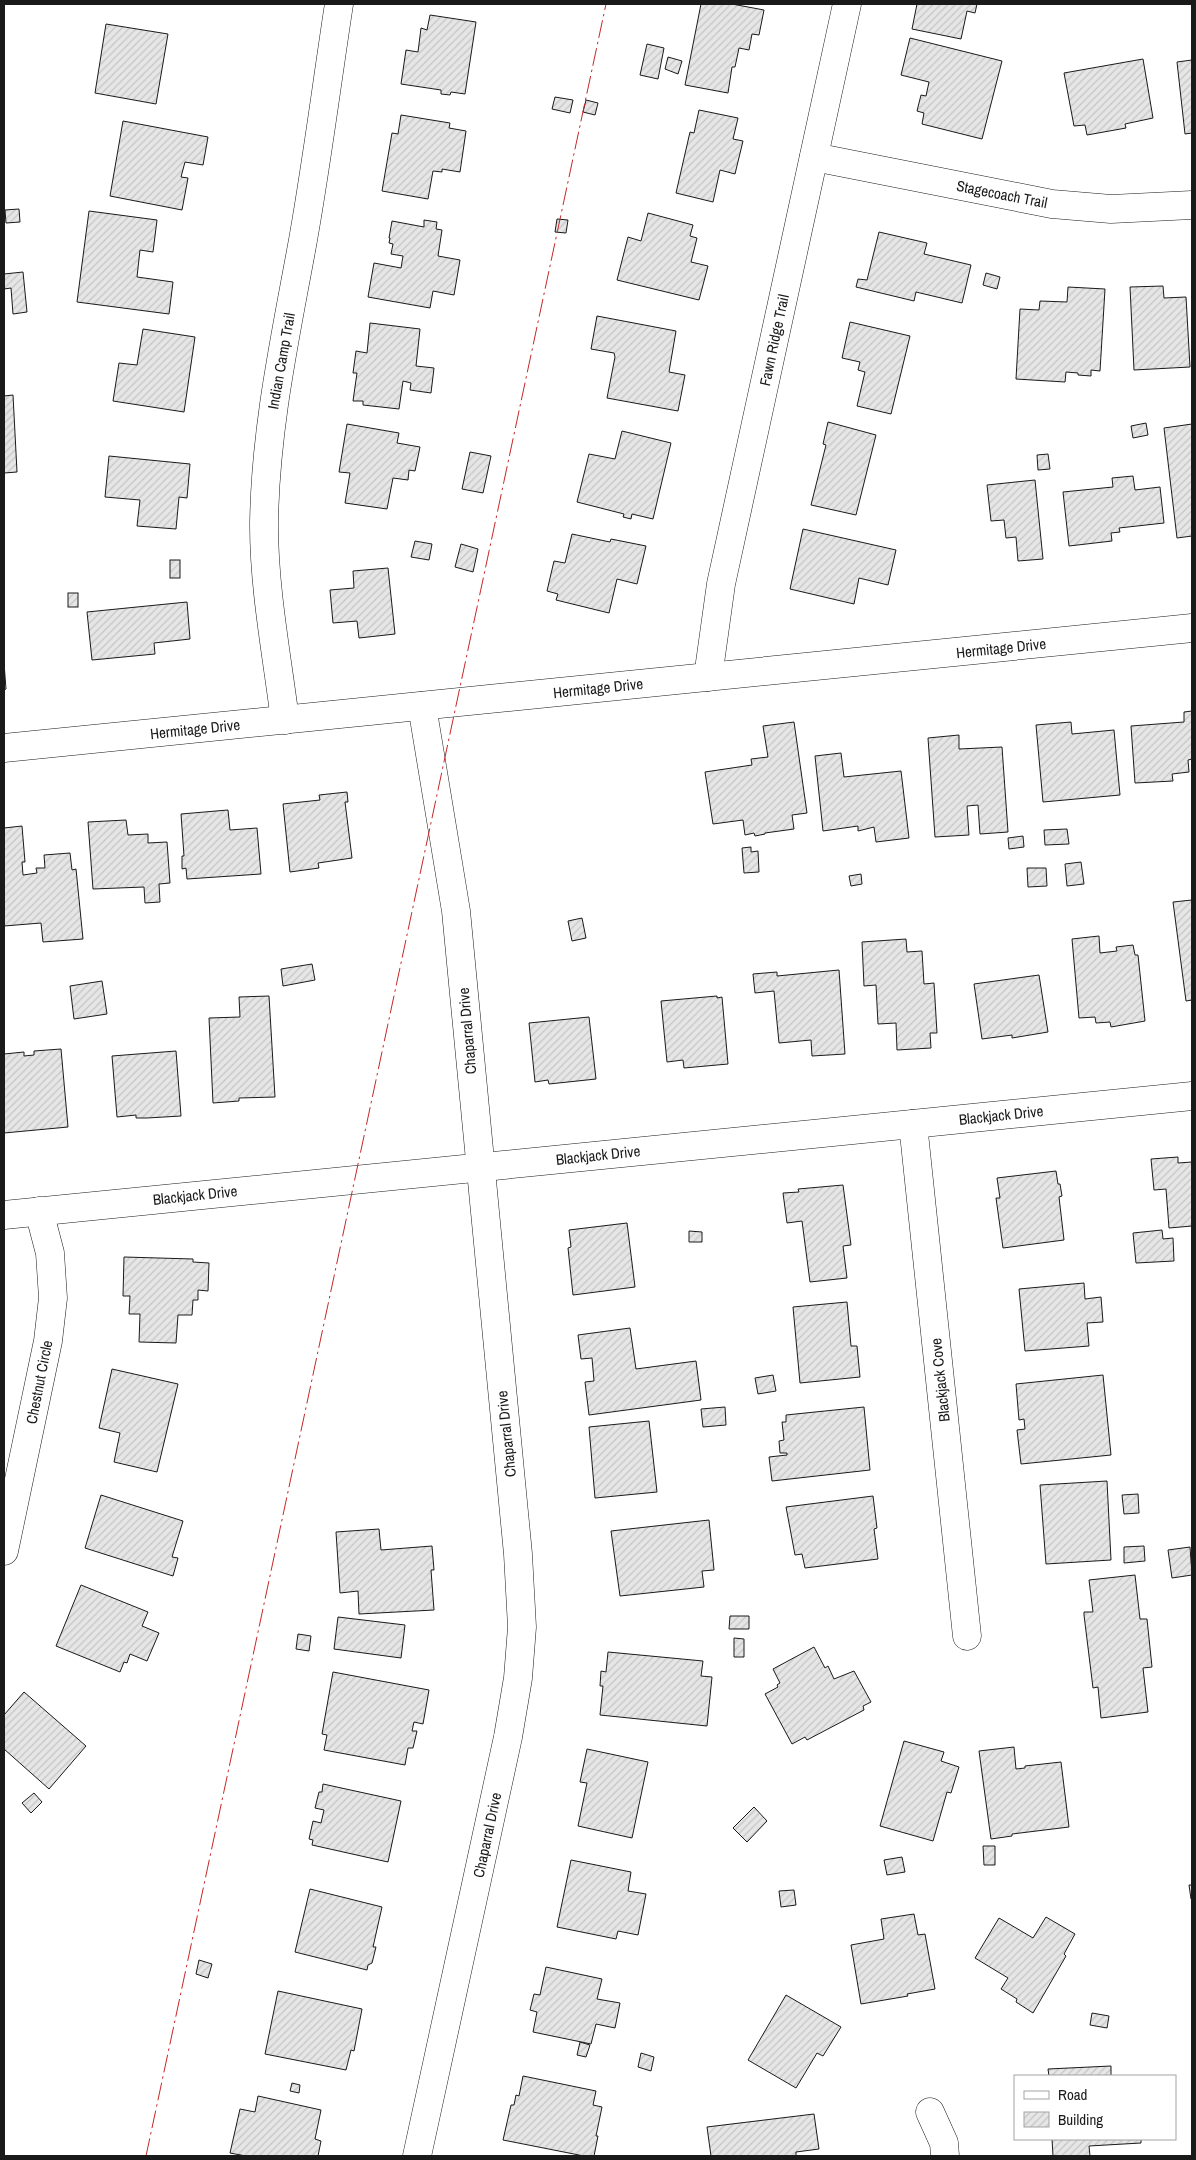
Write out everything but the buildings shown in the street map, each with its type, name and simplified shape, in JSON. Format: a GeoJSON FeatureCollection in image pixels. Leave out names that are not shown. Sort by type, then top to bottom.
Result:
{"type":"FeatureCollection","features":[{"type":"Feature","properties":{"kind":"street","name":"Indian Camp Trail"},"geometry":{"type":"LineString","coordinates":[[285,720],[267,582],[264,526],[266,470],[272,414],[307,217],[339,4]]}},
{"type":"Feature","properties":{"kind":"street","name":"Fawn Ridge Trail"},"geometry":{"type":"LineString","coordinates":[[708,677],[721,584],[848,4]]}},
{"type":"Feature","properties":{"kind":"street","name":"Stagecoach Trail"},"geometry":{"type":"LineString","coordinates":[[814,157],[1052,204],[1111,209],[1192,205]]}},
{"type":"Feature","properties":{"kind":"street","name":"Hermitage Drive"},"geometry":{"type":"LineString","coordinates":[[4,748],[1192,628]]}},
{"type":"Feature","properties":{"kind":"street","name":"Chaparral Drive"},"geometry":{"type":"LineString","coordinates":[[417,2156],[508,1738],[518,1678],[522,1627],[518,1554],[479,1166],[456,911],[422,706]]}},
{"type":"Feature","properties":{"kind":"street","name":"Blackjack Drive"},"geometry":{"type":"LineString","coordinates":[[4,1215],[1192,1096]]}},
{"type":"Feature","properties":{"kind":"street","name":"Blackjack Cove"},"geometry":{"type":"LineString","coordinates":[[913,1124],[967,1636]]}},
{"type":"Feature","properties":{"kind":"street","name":"Chestnut Circle"},"geometry":{"type":"LineString","coordinates":[[4,1552],[48,1341],[52,1298],[50,1253],[39,1211]]}},
{"type":"Feature","properties":{"kind":"street"},"geometry":{"type":"LineString","coordinates":[[930,2112],[944,2143],[945,2156]]}},
{"type":"Feature","properties":{"kind":"power"},"geometry":{"type":"LineString","coordinates":[[146,2156],[606,4]]}}]}
